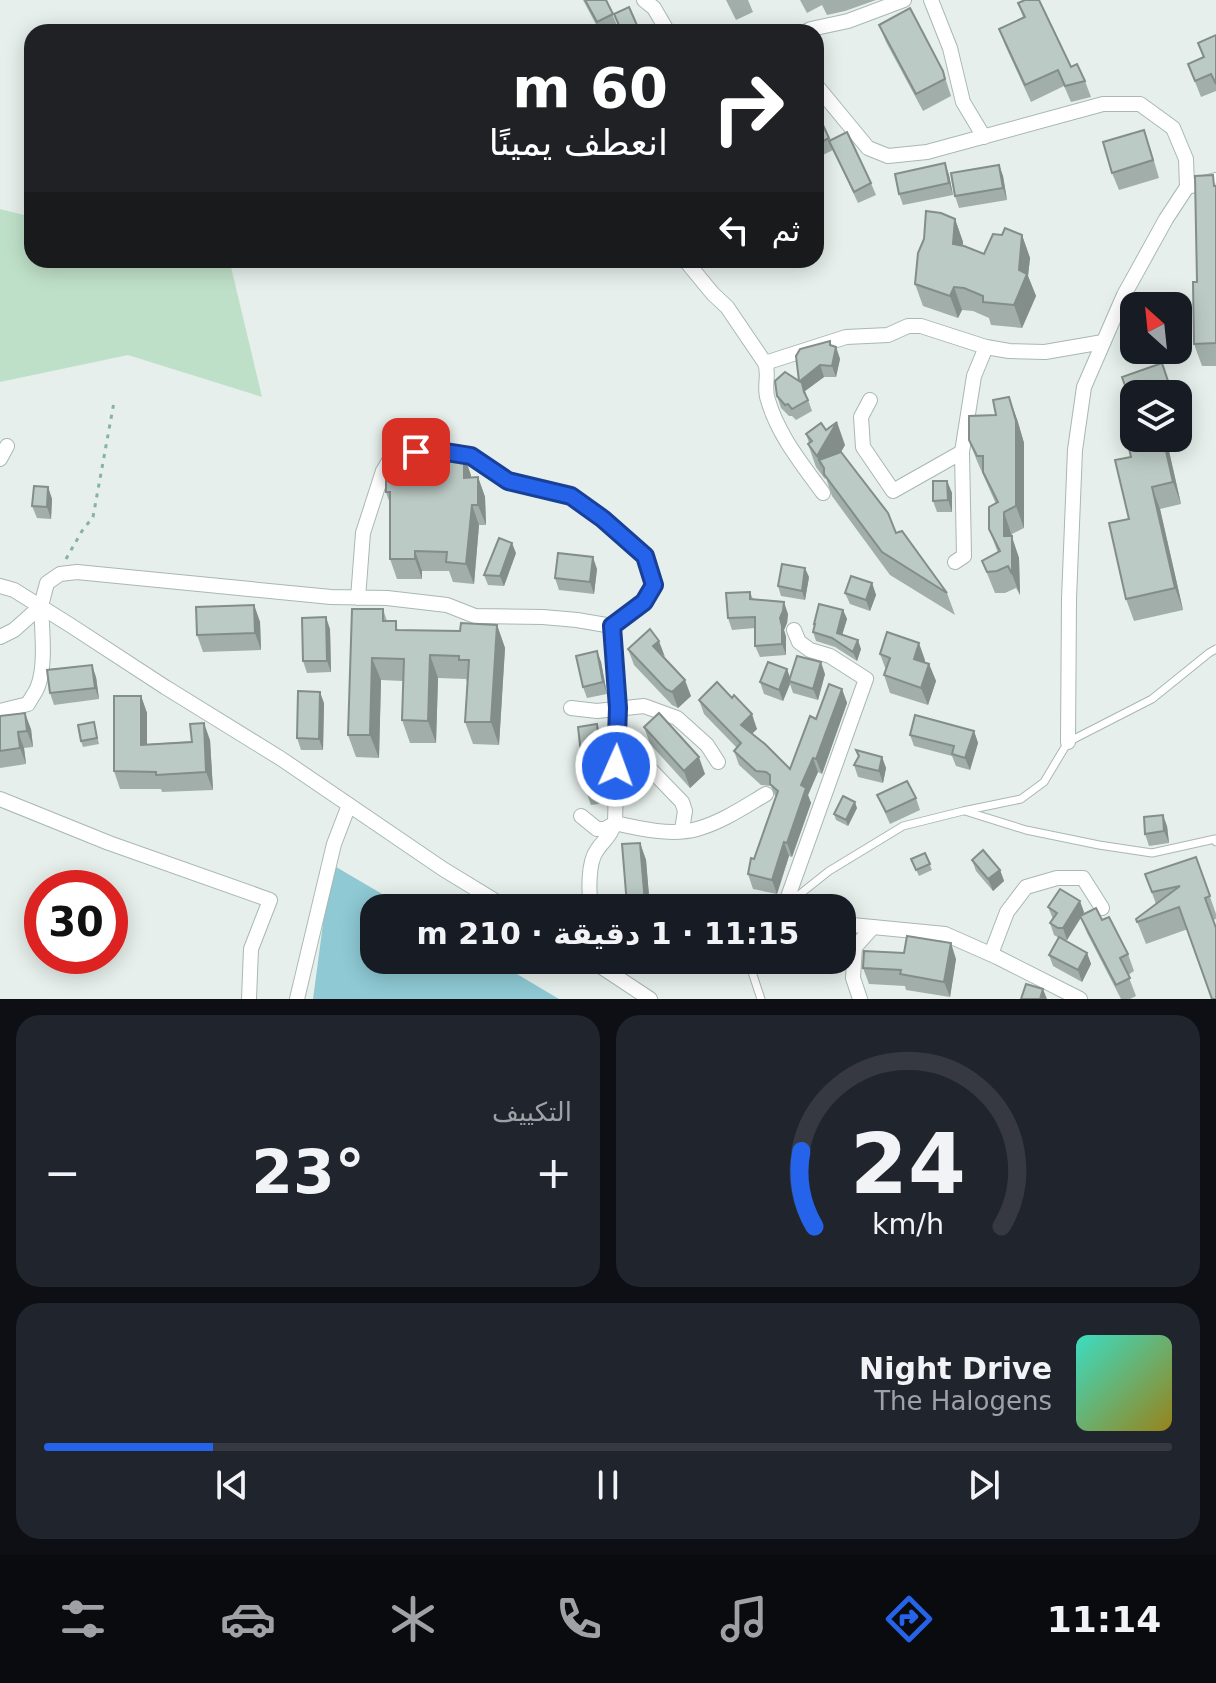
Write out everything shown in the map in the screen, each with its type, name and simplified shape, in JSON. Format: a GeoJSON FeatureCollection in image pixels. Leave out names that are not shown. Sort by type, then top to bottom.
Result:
{"type":"FeatureCollection","features":[{"type":"Feature","properties":{"kind":"street"},"geometry":{"type":"LineString","coordinates":[[644,0],[654,8],[663,24]]}},
{"type":"Feature","properties":{"kind":"street"},"geometry":{"type":"LineString","coordinates":[[824,26],[848,21],[904,0]]}},
{"type":"Feature","properties":{"kind":"street"},"geometry":{"type":"LineString","coordinates":[[931,0],[950,48],[963,102],[984,137]]}},
{"type":"Feature","properties":{"kind":"street"},"geometry":{"type":"LineString","coordinates":[[824,95],[868,148],[888,156],[927,152],[1103,104],[1140,104],[1173,128],[1186,159],[1187,187],[1124,295],[1084,387],[1075,450],[1069,599],[1068,742]]}},
{"type":"Feature","properties":{"kind":"street"},"geometry":{"type":"LineString","coordinates":[[1187,187],[1216,180]]}},
{"type":"Feature","properties":{"kind":"street"},"geometry":{"type":"LineString","coordinates":[[692,268],[727,307],[765,363],[769,371],[767,399],[788,445],[823,493]]}},
{"type":"Feature","properties":{"kind":"street"},"geometry":{"type":"LineString","coordinates":[[765,363],[846,337],[888,335],[908,326],[921,326],[986,347],[1009,351],[1045,352],[1103,342]]}},
{"type":"Feature","properties":{"kind":"street"},"geometry":{"type":"LineString","coordinates":[[955,562],[964,556],[962,452],[974,376],[986,347]]}},
{"type":"Feature","properties":{"kind":"street"},"geometry":{"type":"LineString","coordinates":[[870,400],[861,417],[863,447],[893,491],[962,452]]}},
{"type":"Feature","properties":{"kind":"street"},"geometry":{"type":"LineString","coordinates":[[0,711],[28,704],[38,686],[41,606],[47,583],[60,574],[77,572],[331,597],[358,598],[387,598],[447,605],[475,616],[543,617],[612,626],[644,602],[654,585],[645,556],[571,496],[508,481],[471,456],[416,452],[389,461],[383,471],[363,533],[358,598]]}},
{"type":"Feature","properties":{"kind":"street"},"geometry":{"type":"LineString","coordinates":[[0,586],[14,590],[41,606],[280,758],[484,894]]}},
{"type":"Feature","properties":{"kind":"street"},"geometry":{"type":"LineString","coordinates":[[0,637],[14,630],[41,606]]}},
{"type":"Feature","properties":{"kind":"street"},"geometry":{"type":"LineString","coordinates":[[591,894],[595,852],[610,836],[615,823],[618,708],[612,626]]}},
{"type":"Feature","properties":{"kind":"street"},"geometry":{"type":"LineString","coordinates":[[788,894],[866,679],[830,656],[810,650],[799,642],[794,630]]}},
{"type":"Feature","properties":{"kind":"street"},"geometry":{"type":"LineString","coordinates":[[571,708],[597,711],[644,706],[677,718],[707,745],[718,762]]}},
{"type":"Feature","properties":{"kind":"street"},"geometry":{"type":"LineString","coordinates":[[652,771],[682,802],[685,811],[682,830]]}},
{"type":"Feature","properties":{"kind":"street"},"geometry":{"type":"LineString","coordinates":[[581,816],[597,829],[605,829],[615,823],[662,831],[695,830],[719,821],[766,794]]}},
{"type":"Feature","properties":{"kind":"street"},"geometry":{"type":"LineString","coordinates":[[0,799],[109,843],[270,900],[251,949],[249,999]]}},
{"type":"Feature","properties":{"kind":"street"},"geometry":{"type":"LineString","coordinates":[[297,999],[334,844],[349,805]]}},
{"type":"Feature","properties":{"kind":"street"},"geometry":{"type":"LineString","coordinates":[[991,954],[1007,912],[1026,887],[1057,878],[1083,878],[1102,908]]}},
{"type":"Feature","properties":{"kind":"street"},"geometry":{"type":"LineString","coordinates":[[856,925],[945,934],[1080,999]]}},
{"type":"Feature","properties":{"kind":"street"},"geometry":{"type":"LineString","coordinates":[[860,999],[853,978],[855,947],[873,927]]}},
{"type":"Feature","properties":{"kind":"street"},"geometry":{"type":"LineString","coordinates":[[612,974],[650,999]]}},
{"type":"Feature","properties":{"kind":"lane"},"geometry":{"type":"LineString","coordinates":[[800,894],[829,871],[903,826],[1021,799],[1044,782],[1068,742],[1152,699],[1216,649]]}},
{"type":"Feature","properties":{"kind":"lane"},"geometry":{"type":"LineString","coordinates":[[963,811],[1026,830],[1152,853],[1216,840]]}},
{"type":"Feature","properties":{"kind":"lane"},"geometry":{"type":"LineString","coordinates":[[753,974],[761,999]]}},
{"type":"Feature","properties":{"kind":"path"},"geometry":{"type":"LineString","coordinates":[[60,574],[67,556],[93,517],[114,402]]}},
{"type":"Feature","properties":{"kind":"green space"},"geometry":{"type":"Polygon","coordinates":[[[0,209],[24,215],[24,268],[231,268],[262,397],[128,355],[0,382],[0,209]]]}},
{"type":"Feature","properties":{"kind":"water"},"geometry":{"type":"Polygon","coordinates":[[[331,864],[382,894],[360,894],[360,974],[517,974],[559,999],[313,999],[331,864]]]}},
{"type":"Feature","properties":{"kind":"building"},"geometry":{"type":"Polygon","coordinates":[[[585,0],[606,0],[613,14],[597,22],[585,0]]]}},
{"type":"Feature","properties":{"kind":"building"},"geometry":{"type":"Polygon","coordinates":[[[1039,0],[1071,67],[1077,64],[1085,81],[1065,86],[1058,70],[1025,85],[999,29],[1025,17],[1018,3],[1039,0]]]}},
{"type":"Feature","properties":{"kind":"building"},"geometry":{"type":"Polygon","coordinates":[[[629,7],[636,24],[618,24],[614,14],[629,7]]]}},
{"type":"Feature","properties":{"kind":"building"},"geometry":{"type":"Polygon","coordinates":[[[910,8],[945,79],[916,94],[879,25],[910,8]]]}},
{"type":"Feature","properties":{"kind":"building"},"geometry":{"type":"Polygon","coordinates":[[[1216,35],[1216,84],[1211,74],[1195,81],[1188,64],[1204,57],[1198,43],[1216,35]]]}},
{"type":"Feature","properties":{"kind":"building"},"geometry":{"type":"Polygon","coordinates":[[[1144,130],[1153,160],[1112,173],[1103,142],[1144,130]]]}},
{"type":"Feature","properties":{"kind":"building"},"geometry":{"type":"Polygon","coordinates":[[[847,132],[871,183],[854,192],[829,141],[847,132]]]}},
{"type":"Feature","properties":{"kind":"building"},"geometry":{"type":"Polygon","coordinates":[[[945,163],[949,183],[899,194],[895,174],[945,163]]]}},
{"type":"Feature","properties":{"kind":"building"},"geometry":{"type":"Polygon","coordinates":[[[999,165],[1003,188],[955,196],[951,173],[999,165]]]}},
{"type":"Feature","properties":{"kind":"building"},"geometry":{"type":"Polygon","coordinates":[[[1213,175],[1216,186],[1216,343],[1194,344],[1193,282],[1197,282],[1195,176],[1213,175]]]}},
{"type":"Feature","properties":{"kind":"building"},"geometry":{"type":"Polygon","coordinates":[[[926,211],[955,219],[953,244],[984,254],[993,234],[1002,235],[1005,228],[1022,235],[1019,270],[1027,274],[1014,305],[983,302],[983,296],[964,288],[954,287],[950,296],[915,284],[926,211]]]}},
{"type":"Feature","properties":{"kind":"building"},"geometry":{"type":"Polygon","coordinates":[[[830,341],[830,345],[836,347],[832,366],[820,365],[800,381],[808,400],[792,409],[785,405],[777,396],[775,381],[785,372],[799,381],[796,356],[800,349],[830,341]]]}},
{"type":"Feature","properties":{"kind":"building"},"geometry":{"type":"Polygon","coordinates":[[[1162,364],[1168,380],[1123,380],[1122,377],[1162,364]]]}},
{"type":"Feature","properties":{"kind":"building"},"geometry":{"type":"Polygon","coordinates":[[[1009,397],[1016,421],[1016,506],[1004,512],[1004,536],[1012,536],[1012,574],[1008,566],[987,572],[982,561],[1000,551],[989,529],[989,507],[998,502],[983,472],[983,456],[977,456],[969,440],[969,416],[996,415],[993,400],[1009,397]]]}},
{"type":"Feature","properties":{"kind":"building"},"geometry":{"type":"Polygon","coordinates":[[[837,422],[817,456],[808,444],[812,441],[806,434],[821,423],[826,430],[837,422]]]}},
{"type":"Feature","properties":{"kind":"building"},"geometry":{"type":"Polygon","coordinates":[[[841,452],[888,513],[896,533],[902,531],[947,593],[882,552],[824,474],[819,460],[841,452]]]}},
{"type":"Feature","properties":{"kind":"building"},"geometry":{"type":"Polygon","coordinates":[[[1130,452],[1166,452],[1173,482],[1152,487],[1175,588],[1126,599],[1109,523],[1129,519],[1115,460],[1131,457],[1130,452]]]}},
{"type":"Feature","properties":{"kind":"building"},"geometry":{"type":"Polygon","coordinates":[[[464,455],[464,478],[478,477],[478,505],[472,505],[466,564],[446,562],[447,552],[415,551],[415,559],[390,559],[390,492],[386,492],[386,464],[404,463],[404,456],[464,455]]]}},
{"type":"Feature","properties":{"kind":"building"},"geometry":{"type":"Polygon","coordinates":[[[933,481],[947,481],[948,500],[933,501],[933,481]]]}},
{"type":"Feature","properties":{"kind":"building"},"geometry":{"type":"Polygon","coordinates":[[[34,486],[48,487],[47,507],[32,506],[34,486]]]}},
{"type":"Feature","properties":{"kind":"building"},"geometry":{"type":"Polygon","coordinates":[[[499,538],[512,543],[500,576],[484,575],[499,538]]]}},
{"type":"Feature","properties":{"kind":"building"},"geometry":{"type":"Polygon","coordinates":[[[558,553],[593,557],[590,582],[555,578],[558,553]]]}},
{"type":"Feature","properties":{"kind":"building"},"geometry":{"type":"Polygon","coordinates":[[[782,564],[805,568],[802,591],[778,586],[782,564]]]}},
{"type":"Feature","properties":{"kind":"building"},"geometry":{"type":"Polygon","coordinates":[[[851,576],[872,583],[866,600],[845,593],[851,576]]]}},
{"type":"Feature","properties":{"kind":"building"},"geometry":{"type":"Polygon","coordinates":[[[750,592],[750,599],[784,602],[780,618],[782,644],[755,646],[755,617],[728,618],[726,593],[750,592]]]}},
{"type":"Feature","properties":{"kind":"building"},"geometry":{"type":"Polygon","coordinates":[[[819,604],[843,610],[837,633],[858,640],[853,652],[832,638],[813,632],[819,604]]]}},
{"type":"Feature","properties":{"kind":"building"},"geometry":{"type":"Polygon","coordinates":[[[254,605],[255,633],[197,635],[196,607],[254,605]]]}},
{"type":"Feature","properties":{"kind":"building"},"geometry":{"type":"Polygon","coordinates":[[[352,609],[383,609],[383,621],[396,621],[396,630],[460,631],[461,623],[497,625],[491,722],[465,722],[469,660],[459,660],[459,656],[430,655],[428,721],[402,720],[404,659],[372,658],[370,735],[348,735],[352,609]]]}},
{"type":"Feature","properties":{"kind":"building"},"geometry":{"type":"Polygon","coordinates":[[[326,617],[327,661],[303,661],[302,618],[326,617]]]}},
{"type":"Feature","properties":{"kind":"building"},"geometry":{"type":"Polygon","coordinates":[[[650,629],[659,641],[653,646],[685,680],[672,692],[628,649],[650,629]]]}},
{"type":"Feature","properties":{"kind":"building"},"geometry":{"type":"Polygon","coordinates":[[[887,632],[919,643],[914,659],[929,664],[921,688],[884,675],[890,658],[880,654],[887,632]]]}},
{"type":"Feature","properties":{"kind":"building"},"geometry":{"type":"Polygon","coordinates":[[[597,651],[603,682],[583,687],[576,656],[597,651]]]}},
{"type":"Feature","properties":{"kind":"building"},"geometry":{"type":"Polygon","coordinates":[[[797,656],[821,662],[813,689],[789,681],[797,656]]]}},
{"type":"Feature","properties":{"kind":"building"},"geometry":{"type":"Polygon","coordinates":[[[768,662],[787,669],[779,690],[760,682],[768,662]]]}},
{"type":"Feature","properties":{"kind":"building"},"geometry":{"type":"Polygon","coordinates":[[[92,665],[95,688],[50,693],[47,670],[92,665]]]}},
{"type":"Feature","properties":{"kind":"building"},"geometry":{"type":"Polygon","coordinates":[[[717,682],[752,714],[741,725],[790,769],[810,716],[816,719],[829,684],[842,689],[816,759],[813,758],[801,785],[806,788],[772,880],[748,874],[751,858],[754,859],[778,791],[770,784],[770,775],[756,771],[734,751],[741,743],[699,700],[717,682]]]}},
{"type":"Feature","properties":{"kind":"building"},"geometry":{"type":"Polygon","coordinates":[[[298,691],[320,692],[319,739],[297,738],[298,691]]]}},
{"type":"Feature","properties":{"kind":"building"},"geometry":{"type":"Polygon","coordinates":[[[114,696],[141,696],[141,745],[192,742],[190,724],[204,723],[206,772],[156,775],[156,772],[114,771],[114,696]]]}},
{"type":"Feature","properties":{"kind":"building"},"geometry":{"type":"Polygon","coordinates":[[[25,713],[27,731],[18,732],[20,748],[0,751],[0,716],[25,713]]]}},
{"type":"Feature","properties":{"kind":"building"},"geometry":{"type":"Polygon","coordinates":[[[659,713],[699,757],[684,771],[644,727],[659,713]]]}},
{"type":"Feature","properties":{"kind":"building"},"geometry":{"type":"Polygon","coordinates":[[[915,715],[974,731],[965,758],[952,754],[954,746],[910,735],[915,715]]]}},
{"type":"Feature","properties":{"kind":"building"},"geometry":{"type":"Polygon","coordinates":[[[94,722],[97,738],[81,741],[78,725],[94,722]]]}},
{"type":"Feature","properties":{"kind":"building"},"geometry":{"type":"Polygon","coordinates":[[[597,724],[599,786],[585,788],[578,727],[597,724]]]}},
{"type":"Feature","properties":{"kind":"building"},"geometry":{"type":"Polygon","coordinates":[[[856,750],[882,757],[879,771],[854,765],[859,756],[856,750]]]}},
{"type":"Feature","properties":{"kind":"building"},"geometry":{"type":"Polygon","coordinates":[[[907,781],[916,798],[886,812],[877,795],[907,781]]]}},
{"type":"Feature","properties":{"kind":"building"},"geometry":{"type":"Polygon","coordinates":[[[843,796],[855,802],[846,820],[834,814],[843,796]]]}},
{"type":"Feature","properties":{"kind":"building"},"geometry":{"type":"Polygon","coordinates":[[[1163,815],[1164,831],[1145,834],[1144,817],[1163,815]]]}},
{"type":"Feature","properties":{"kind":"building"},"geometry":{"type":"Polygon","coordinates":[[[640,843],[644,894],[626,894],[622,844],[640,843]]]}},
{"type":"Feature","properties":{"kind":"building"},"geometry":{"type":"Polygon","coordinates":[[[983,850],[1000,870],[988,879],[972,860],[983,850]]]}},
{"type":"Feature","properties":{"kind":"building"},"geometry":{"type":"Polygon","coordinates":[[[925,853],[930,864],[916,870],[911,859],[925,853]]]}},
{"type":"Feature","properties":{"kind":"building"},"geometry":{"type":"Polygon","coordinates":[[[1196,857],[1210,896],[1205,898],[1216,928],[1216,999],[1212,999],[1179,907],[1137,922],[1136,919],[1180,886],[1152,892],[1145,874],[1196,857]]]}},
{"type":"Feature","properties":{"kind":"building"},"geometry":{"type":"Polygon","coordinates":[[[1060,889],[1080,901],[1063,928],[1050,923],[1057,913],[1048,907],[1060,889]]]}},
{"type":"Feature","properties":{"kind":"building"},"geometry":{"type":"Polygon","coordinates":[[[1096,908],[1102,920],[1109,917],[1128,954],[1120,958],[1130,978],[1116,985],[1080,916],[1096,908]]]}},
{"type":"Feature","properties":{"kind":"building"},"geometry":{"type":"Polygon","coordinates":[[[907,936],[951,943],[944,982],[900,974],[901,970],[863,968],[864,951],[904,953],[907,936]]]}},
{"type":"Feature","properties":{"kind":"building"},"geometry":{"type":"Polygon","coordinates":[[[1059,937],[1087,953],[1078,970],[1049,955],[1059,937]]]}},
{"type":"Feature","properties":{"kind":"building"},"geometry":{"type":"Polygon","coordinates":[[[1026,984],[1043,989],[1040,999],[1021,999],[1026,984]]]}},
{"type":"Feature","properties":{"kind":"route"},"geometry":{"type":"LineString","coordinates":[[416,452],[471,456],[508,481],[571,496],[645,556],[654,585],[644,602],[612,626],[618,708],[616,766]]}}]}
